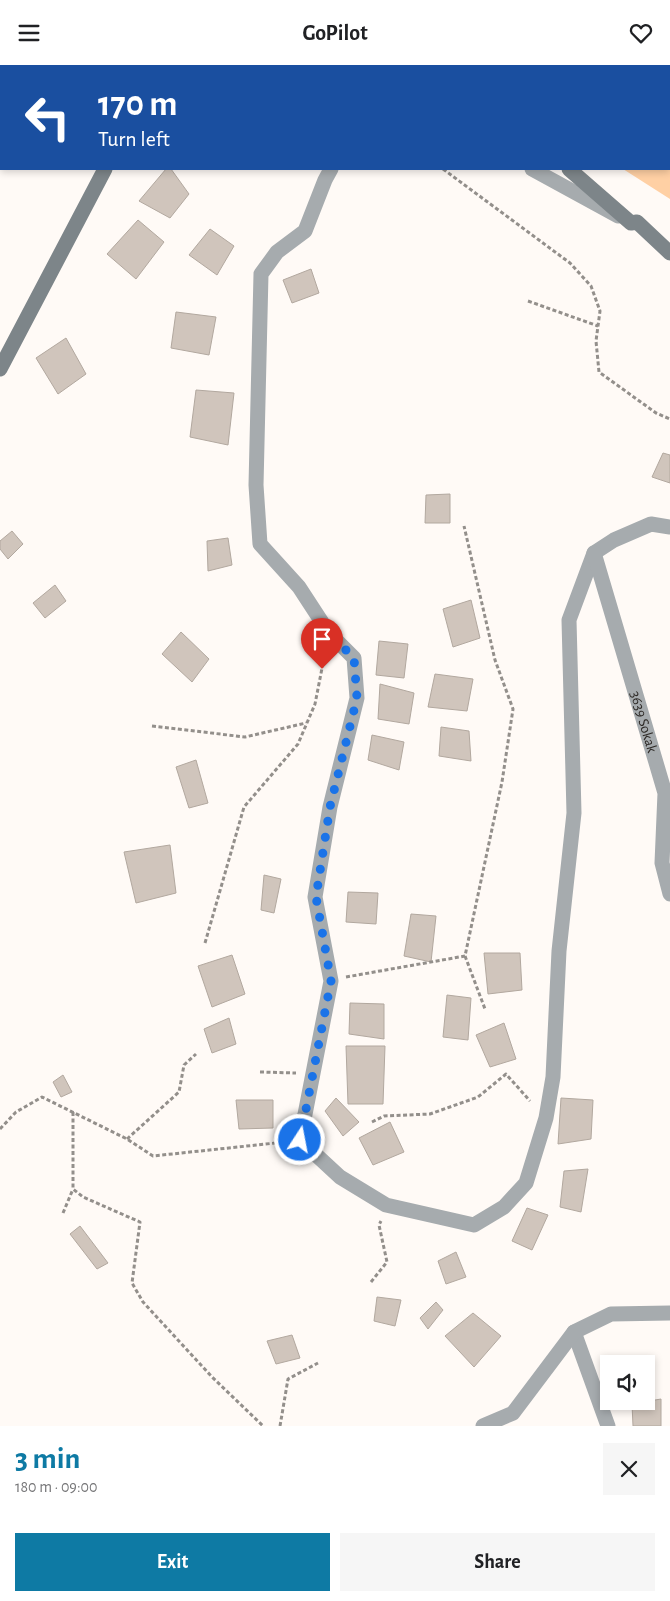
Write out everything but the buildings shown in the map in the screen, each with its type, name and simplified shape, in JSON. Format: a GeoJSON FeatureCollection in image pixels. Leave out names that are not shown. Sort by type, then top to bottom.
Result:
{"type":"FeatureCollection","features":[{"type":"Feature","properties":{"kind":"street"},"geometry":{"type":"LineString","coordinates":[[0,369],[104,170]]}},
{"type":"Feature","properties":{"kind":"street"},"geometry":{"type":"LineString","coordinates":[[330,170],[306,231],[277,251],[261,274],[256,485],[260,544],[299,587],[329,633],[354,658],[357,698],[330,807],[316,897],[331,981],[300,1140],[340,1177],[386,1205],[474,1225],[504,1207],[526,1183],[546,1118],[553,1077],[558,951],[574,813],[569,620],[594,553],[614,540],[651,524],[670,527]]}},
{"type":"Feature","properties":{"kind":"street"},"geometry":{"type":"LineString","coordinates":[[534,170],[630,223],[637,221],[670,253]]}},
{"type":"Feature","properties":{"kind":"street"},"geometry":{"type":"LineString","coordinates":[[570,170],[630,223]]}},
{"type":"Feature","properties":{"kind":"street","name":"3639 Sokak"},"geometry":{"type":"LineString","coordinates":[[594,553],[665,793],[662,863],[670,894]]}},
{"type":"Feature","properties":{"kind":"street"},"geometry":{"type":"LineString","coordinates":[[483,1426],[513,1413],[574,1332],[611,1314],[670,1313]]}},
{"type":"Feature","properties":{"kind":"street"},"geometry":{"type":"LineString","coordinates":[[574,1332],[608,1426]]}},
{"type":"Feature","properties":{"kind":"path"},"geometry":{"type":"LineString","coordinates":[[443,170],[570,263],[591,286],[600,311],[596,341],[598,373],[656,413],[670,419]]}},
{"type":"Feature","properties":{"kind":"path"},"geometry":{"type":"LineString","coordinates":[[528,301],[598,326]]}},
{"type":"Feature","properties":{"kind":"path"},"geometry":{"type":"LineString","coordinates":[[464,526],[495,660],[513,709],[502,782],[465,956],[485,1009]]}},
{"type":"Feature","properties":{"kind":"path"},"geometry":{"type":"LineString","coordinates":[[205,943],[244,807],[298,744],[315,704],[329,633]]}},
{"type":"Feature","properties":{"kind":"path"},"geometry":{"type":"LineString","coordinates":[[152,726],[245,737],[307,723]]}},
{"type":"Feature","properties":{"kind":"path"},"geometry":{"type":"LineString","coordinates":[[331,981],[465,956]]}},
{"type":"Feature","properties":{"kind":"path"},"geometry":{"type":"LineString","coordinates":[[127,1139],[179,1092],[184,1065],[196,1054]]}},
{"type":"Feature","properties":{"kind":"path"},"geometry":{"type":"LineString","coordinates":[[260,1072],[313,1074]]}},
{"type":"Feature","properties":{"kind":"path"},"geometry":{"type":"LineString","coordinates":[[372,1122],[384,1116],[430,1114],[478,1097],[506,1074],[546,1118]]}},
{"type":"Feature","properties":{"kind":"path"},"geometry":{"type":"LineString","coordinates":[[0,1129],[16,1112],[42,1097],[127,1139],[153,1156],[300,1140]]}},
{"type":"Feature","properties":{"kind":"path"},"geometry":{"type":"LineString","coordinates":[[62,1213],[73,1189],[73,1112]]}},
{"type":"Feature","properties":{"kind":"path"},"geometry":{"type":"LineString","coordinates":[[73,1189],[83,1197],[140,1222],[132,1283],[142,1302],[212,1377],[263,1426]]}},
{"type":"Feature","properties":{"kind":"path"},"geometry":{"type":"LineString","coordinates":[[372,1282],[387,1262],[379,1225],[386,1205]]}},
{"type":"Feature","properties":{"kind":"path"},"geometry":{"type":"LineString","coordinates":[[280,1426],[288,1379],[318,1363]]}},
{"type":"Feature","properties":{"kind":"shaded area"},"geometry":{"type":"Polygon","coordinates":[[[625,170],[670,170],[670,199],[625,170]]]}},
{"type":"Feature","properties":{"kind":"route"},"geometry":{"type":"LineString","coordinates":[[300,1140],[331,981],[316,897],[330,807],[357,698],[354,658],[329,633],[322,669]]}}]}
